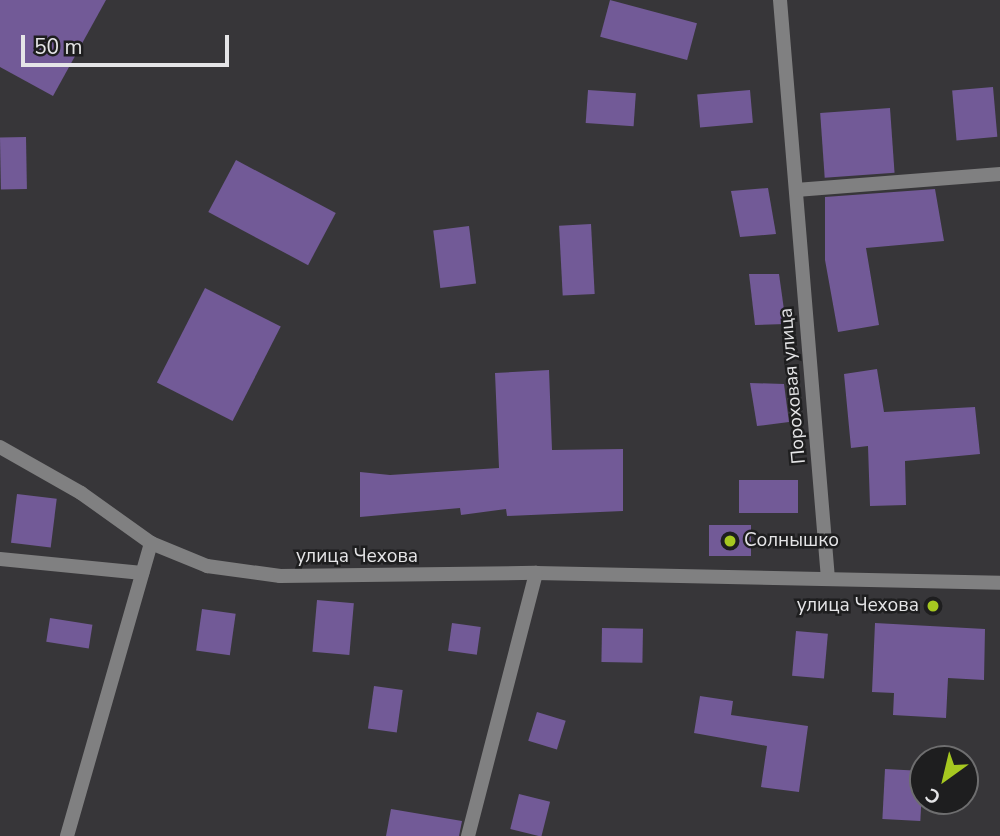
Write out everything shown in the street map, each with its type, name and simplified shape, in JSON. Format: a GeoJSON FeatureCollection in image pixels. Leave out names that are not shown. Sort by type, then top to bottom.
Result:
{"type":"FeatureCollection","features":[{"type":"Feature","properties":{"kind":"street","name":"Пороховая улица"},"geometry":{"type":"LineString","coordinates":[[780,0],[828,579]]}},
{"type":"Feature","properties":{"kind":"street"},"geometry":{"type":"LineString","coordinates":[[796,190],[1000,174]]}},
{"type":"Feature","properties":{"kind":"street","name":"улица Чехова"},"geometry":{"type":"LineString","coordinates":[[0,447],[81,493],[151,544],[207,566],[280,576],[536,573],[1000,583]]}},
{"type":"Feature","properties":{"kind":"street"},"geometry":{"type":"LineString","coordinates":[[67,836],[151,544]]}},
{"type":"Feature","properties":{"kind":"street"},"geometry":{"type":"LineString","coordinates":[[0,559],[142,573]]}},
{"type":"Feature","properties":{"kind":"street"},"geometry":{"type":"LineString","coordinates":[[468,836],[536,573]]}},
{"type":"Feature","properties":{"kind":"building"},"geometry":{"type":"Polygon","coordinates":[[[0,0],[106,0],[53,96],[0,67],[0,0]]]}},
{"type":"Feature","properties":{"kind":"building"},"geometry":{"type":"Polygon","coordinates":[[[610,0],[697,23],[687,60],[600,37],[610,0]]]}},
{"type":"Feature","properties":{"kind":"building"},"geometry":{"type":"Polygon","coordinates":[[[993,87],[997,137],[957,140],[952,91],[993,87]]]}},
{"type":"Feature","properties":{"kind":"building"},"geometry":{"type":"Polygon","coordinates":[[[588,90],[636,93],[634,126],[586,123],[588,90]]]}},
{"type":"Feature","properties":{"kind":"building"},"geometry":{"type":"Polygon","coordinates":[[[750,90],[753,123],[700,127],[697,95],[750,90]]]}},
{"type":"Feature","properties":{"kind":"building"},"geometry":{"type":"Polygon","coordinates":[[[890,108],[895,173],[825,178],[820,113],[890,108]]]}},
{"type":"Feature","properties":{"kind":"building"},"geometry":{"type":"Polygon","coordinates":[[[0,137],[26,137],[27,189],[1,189],[0,137]]]}},
{"type":"Feature","properties":{"kind":"building"},"geometry":{"type":"Polygon","coordinates":[[[236,160],[336,213],[308,265],[208,212],[236,160]]]}},
{"type":"Feature","properties":{"kind":"building"},"geometry":{"type":"Polygon","coordinates":[[[768,188],[776,234],[740,237],[731,191],[768,188]]]}},
{"type":"Feature","properties":{"kind":"building"},"geometry":{"type":"Polygon","coordinates":[[[935,189],[944,241],[866,248],[879,325],[838,332],[825,260],[825,197],[935,189]]]}},
{"type":"Feature","properties":{"kind":"building"},"geometry":{"type":"Polygon","coordinates":[[[591,224],[595,294],[563,296],[559,226],[591,224]]]}},
{"type":"Feature","properties":{"kind":"building"},"geometry":{"type":"Polygon","coordinates":[[[469,226],[476,284],[440,288],[433,230],[469,226]]]}},
{"type":"Feature","properties":{"kind":"building"},"geometry":{"type":"Polygon","coordinates":[[[749,274],[779,274],[786,324],[755,325],[749,274]]]}},
{"type":"Feature","properties":{"kind":"building"},"geometry":{"type":"Polygon","coordinates":[[[205,288],[281,327],[233,421],[157,382],[205,288]]]}},
{"type":"Feature","properties":{"kind":"building"},"geometry":{"type":"Polygon","coordinates":[[[877,369],[884,412],[975,407],[980,454],[905,461],[906,505],[870,506],[868,446],[851,448],[844,374],[877,369]]]}},
{"type":"Feature","properties":{"kind":"building"},"geometry":{"type":"Polygon","coordinates":[[[549,370],[552,450],[623,449],[623,511],[507,516],[506,509],[461,515],[460,508],[360,517],[360,472],[390,475],[499,468],[495,373],[549,370]]]}},
{"type":"Feature","properties":{"kind":"building"},"geometry":{"type":"Polygon","coordinates":[[[750,383],[784,384],[789,422],[757,426],[750,383]]]}},
{"type":"Feature","properties":{"kind":"building"},"geometry":{"type":"Polygon","coordinates":[[[739,480],[798,480],[798,513],[739,513],[739,480]]]}},
{"type":"Feature","properties":{"kind":"building"},"geometry":{"type":"Polygon","coordinates":[[[17,494],[57,499],[51,548],[11,543],[17,494]]]}},
{"type":"Feature","properties":{"kind":"building","name":"Солнышко"},"geometry":{"type":"Polygon","coordinates":[[[709,525],[751,525],[751,556],[709,556],[709,525]]]}},
{"type":"Feature","properties":{"kind":"building"},"geometry":{"type":"Polygon","coordinates":[[[317,600],[354,603],[349,655],[312,652],[317,600]]]}},
{"type":"Feature","properties":{"kind":"building"},"geometry":{"type":"Polygon","coordinates":[[[202,609],[236,614],[230,655],[196,651],[202,609]]]}},
{"type":"Feature","properties":{"kind":"building"},"geometry":{"type":"Polygon","coordinates":[[[50,618],[92,625],[89,648],[46,642],[50,618]]]}},
{"type":"Feature","properties":{"kind":"building"},"geometry":{"type":"Polygon","coordinates":[[[452,623],[481,627],[477,655],[448,651],[452,623]]]}},
{"type":"Feature","properties":{"kind":"building"},"geometry":{"type":"Polygon","coordinates":[[[875,623],[985,629],[984,680],[948,678],[946,718],[893,715],[894,693],[872,692],[875,623]]]}},
{"type":"Feature","properties":{"kind":"building"},"geometry":{"type":"Polygon","coordinates":[[[602,628],[643,629],[642,663],[601,662],[602,628]]]}},
{"type":"Feature","properties":{"kind":"building"},"geometry":{"type":"Polygon","coordinates":[[[796,631],[828,634],[824,679],[792,676],[796,631]]]}},
{"type":"Feature","properties":{"kind":"building"},"geometry":{"type":"Polygon","coordinates":[[[374,686],[403,690],[397,733],[368,729],[374,686]]]}},
{"type":"Feature","properties":{"kind":"building"},"geometry":{"type":"Polygon","coordinates":[[[700,696],[733,701],[731,715],[808,726],[799,792],[761,787],[767,746],[694,733],[700,696]]]}},
{"type":"Feature","properties":{"kind":"building"},"geometry":{"type":"Polygon","coordinates":[[[537,712],[566,721],[557,749],[528,741],[537,712]]]}},
{"type":"Feature","properties":{"kind":"building"},"geometry":{"type":"Polygon","coordinates":[[[885,769],[909,770],[909,815],[921,815],[920,821],[882,819],[885,769]]]}},
{"type":"Feature","properties":{"kind":"building"},"geometry":{"type":"Polygon","coordinates":[[[519,794],[550,802],[542,836],[510,829],[519,794]]]}},
{"type":"Feature","properties":{"kind":"building"},"geometry":{"type":"Polygon","coordinates":[[[391,809],[462,821],[459,836],[386,836],[391,809]]]}},
{"type":"Feature","properties":{"kind":"place","name":"Солнышко"},"geometry":{"type":"Point","coordinates":[730,541]}},
{"type":"Feature","properties":{"kind":"place","name":"улица Чехова"},"geometry":{"type":"Point","coordinates":[933,606]}}]}
